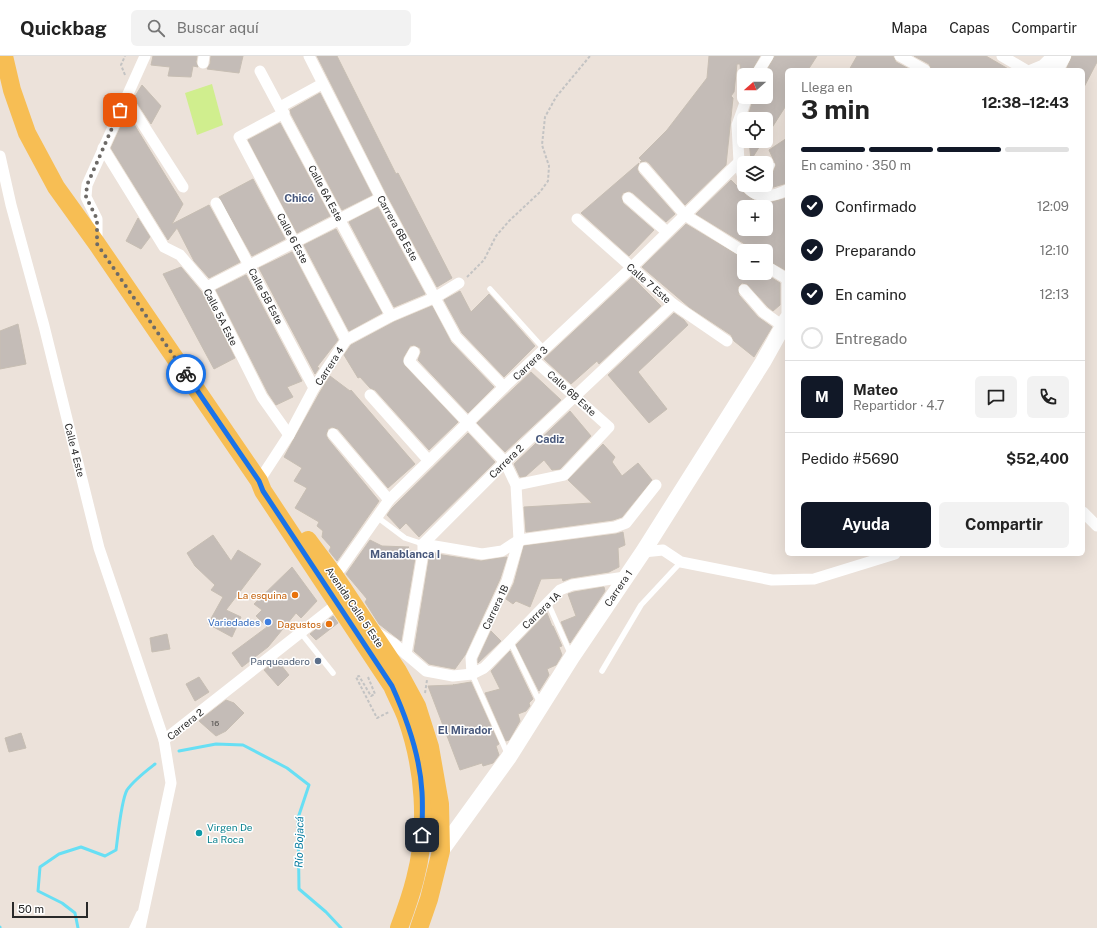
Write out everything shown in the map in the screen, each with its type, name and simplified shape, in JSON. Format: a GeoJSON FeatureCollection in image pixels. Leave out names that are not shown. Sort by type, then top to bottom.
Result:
{"type":"FeatureCollection","features":[{"type":"Feature","properties":{"kind":"main road","name":"Avenida Calle 5 Este"},"geometry":{"type":"LineString","coordinates":[[4,56],[12,90],[27,133],[56,187],[97,244],[259,481],[263,491],[392,686],[422,746]]}},
{"type":"Feature","properties":{"kind":"main road","name":"Avenida Calle 5 Este"},"geometry":{"type":"LineString","coordinates":[[259,481],[269,487],[334,575],[398,671],[416,706],[422,746]]}},
{"type":"Feature","properties":{"kind":"main road"},"geometry":{"type":"LineString","coordinates":[[419,928],[442,851],[440,804],[422,746]]}},
{"type":"Feature","properties":{"kind":"main road"},"geometry":{"type":"LineString","coordinates":[[399,928],[416,877],[422,835],[422,746]]}},
{"type":"Feature","properties":{"kind":"street"},"geometry":{"type":"LineString","coordinates":[[97,244],[97,219],[86,197],[87,185],[145,56]]}},
{"type":"Feature","properties":{"kind":"street","name":"Carrera 6B Este"},"geometry":{"type":"LineString","coordinates":[[309,56],[381,198],[436,297],[456,337],[504,387]]}},
{"type":"Feature","properties":{"kind":"street"},"geometry":{"type":"LineString","coordinates":[[760,68],[768,56]]}},
{"type":"Feature","properties":{"kind":"street"},"geometry":{"type":"LineString","coordinates":[[900,56],[921,68]]}},
{"type":"Feature","properties":{"kind":"street"},"geometry":{"type":"LineString","coordinates":[[1002,56],[1023,68]]}},
{"type":"Feature","properties":{"kind":"street"},"geometry":{"type":"LineString","coordinates":[[1036,68],[1057,59]]}},
{"type":"Feature","properties":{"kind":"street","name":"Calle 6A Este"},"geometry":{"type":"LineString","coordinates":[[260,71],[391,316]]}},
{"type":"Feature","properties":{"kind":"street"},"geometry":{"type":"LineString","coordinates":[[282,110],[322,84]]}},
{"type":"Feature","properties":{"kind":"street"},"geometry":{"type":"LineString","coordinates":[[128,93],[183,187]]}},
{"type":"Feature","properties":{"kind":"street"},"geometry":{"type":"LineString","coordinates":[[739,156],[738,125],[745,104]]}},
{"type":"Feature","properties":{"kind":"street","name":"Calle 6 Este"},"geometry":{"type":"LineString","coordinates":[[282,110],[239,137],[346,340]]}},
{"type":"Feature","properties":{"kind":"street","name":"Calle 5A Este"},"geometry":{"type":"LineString","coordinates":[[104,148],[164,248],[180,255],[207,287],[262,397],[289,435]]}},
{"type":"Feature","properties":{"kind":"street","name":"Calle 4 Este"},"geometry":{"type":"LineString","coordinates":[[0,156],[11,205],[44,326],[99,548],[164,740]]}},
{"type":"Feature","properties":{"kind":"street","name":"Carrera 3"},"geometry":{"type":"LineString","coordinates":[[334,575],[341,568],[389,500],[504,387],[631,268],[737,164]]}},
{"type":"Feature","properties":{"kind":"street"},"geometry":{"type":"LineString","coordinates":[[644,168],[685,215],[737,248]]}},
{"type":"Feature","properties":{"kind":"street"},"geometry":{"type":"LineString","coordinates":[[752,192],[759,196],[779,194],[785,191]]}},
{"type":"Feature","properties":{"kind":"street"},"geometry":{"type":"LineString","coordinates":[[207,287],[381,198]]}},
{"type":"Feature","properties":{"kind":"street"},"geometry":{"type":"LineString","coordinates":[[628,198],[667,232]]}},
{"type":"Feature","properties":{"kind":"street","name":"Calle 5B Este"},"geometry":{"type":"LineString","coordinates":[[216,204],[314,388]]}},
{"type":"Feature","properties":{"kind":"street","name":"Calle 7 Este"},"geometry":{"type":"LineString","coordinates":[[576,219],[673,304],[726,341]]}},
{"type":"Feature","properties":{"kind":"street"},"geometry":{"type":"LineString","coordinates":[[773,271],[785,279]]}},
{"type":"Feature","properties":{"kind":"street","name":"Carrera 4"},"geometry":{"type":"LineString","coordinates":[[259,481],[289,435],[314,388],[346,340],[391,316],[436,297],[459,283]]}},
{"type":"Feature","properties":{"kind":"street"},"geometry":{"type":"LineString","coordinates":[[744,290],[763,312],[785,320]]}},
{"type":"Feature","properties":{"kind":"street","name":"Carrera 2"},"geometry":{"type":"LineString","coordinates":[[423,544],[504,462],[673,304]]}},
{"type":"Feature","properties":{"kind":"street","name":"Carrera 1"},"geometry":{"type":"LineString","coordinates":[[442,851],[509,757],[572,657],[643,552],[763,362],[785,322]]}},
{"type":"Feature","properties":{"kind":"street"},"geometry":{"type":"LineString","coordinates":[[414,352],[409,361],[504,462]]}},
{"type":"Feature","properties":{"kind":"street","name":"Calle 6B Este"},"geometry":{"type":"LineString","coordinates":[[516,486],[564,475],[610,427],[534,360]]}},
{"type":"Feature","properties":{"kind":"street"},"geometry":{"type":"LineString","coordinates":[[370,394],[429,461]]}},
{"type":"Feature","properties":{"kind":"street"},"geometry":{"type":"LineString","coordinates":[[333,434],[389,500]]}},
{"type":"Feature","properties":{"kind":"street","name":"Carrera 1B"},"geometry":{"type":"LineString","coordinates":[[472,674],[471,658],[508,581],[519,540],[516,486],[504,462]]}},
{"type":"Feature","properties":{"kind":"street"},"geometry":{"type":"LineString","coordinates":[[406,654],[423,553],[423,544],[482,554],[502,551],[519,540],[615,527],[626,523],[656,485]]}},
{"type":"Feature","properties":{"kind":"street"},"geometry":{"type":"LineString","coordinates":[[1085,514],[1097,526]]}},
{"type":"Feature","properties":{"kind":"street"},"geometry":{"type":"LineString","coordinates":[[643,552],[663,550],[681,562],[772,580],[814,579],[889,556]]}},
{"type":"Feature","properties":{"kind":"street","name":"Carrera 1A"},"geometry":{"type":"LineString","coordinates":[[472,674],[484,668],[560,590],[572,585],[625,577]]}},
{"type":"Feature","properties":{"kind":"street","name":"Carrera 2"},"geometry":{"type":"LineString","coordinates":[[140,928],[170,783],[164,740],[337,604]]}},
{"type":"Feature","properties":{"kind":"street"},"geometry":{"type":"LineString","coordinates":[[368,626],[393,643],[426,671],[453,676],[472,674]]}},
{"type":"Feature","properties":{"kind":"lane"},"geometry":{"type":"LineString","coordinates":[[759,196],[761,192]]}},
{"type":"Feature","properties":{"kind":"lane"},"geometry":{"type":"LineString","coordinates":[[490,289],[544,349]]}},
{"type":"Feature","properties":{"kind":"lane"},"geometry":{"type":"LineString","coordinates":[[377,517],[405,538],[423,544]]}},
{"type":"Feature","properties":{"kind":"lane"},"geometry":{"type":"LineString","coordinates":[[602,671],[641,605],[681,562]]}},
{"type":"Feature","properties":{"kind":"lane"},"geometry":{"type":"LineString","coordinates":[[548,602],[572,657]]}},
{"type":"Feature","properties":{"kind":"lane"},"geometry":{"type":"LineString","coordinates":[[301,633],[333,673]]}},
{"type":"Feature","properties":{"kind":"lane"},"geometry":{"type":"LineString","coordinates":[[510,641],[542,706]]}},
{"type":"Feature","properties":{"kind":"lane"},"geometry":{"type":"LineString","coordinates":[[472,674],[509,757]]}},
{"type":"Feature","properties":{"kind":"lane"},"geometry":{"type":"LineString","coordinates":[[132,928],[147,896]]}},
{"type":"Feature","properties":{"kind":"path"},"geometry":{"type":"LineString","coordinates":[[125,56],[121,65],[128,93]]}},
{"type":"Feature","properties":{"kind":"path"},"geometry":{"type":"LineString","coordinates":[[459,283],[484,260],[496,236],[509,221],[540,192],[548,181],[549,166],[542,145],[545,117],[556,97],[590,56]]}},
{"type":"Feature","properties":{"kind":"path"},"geometry":{"type":"LineString","coordinates":[[378,666],[366,672],[375,694],[371,696],[359,676],[356,677],[377,718],[382,716]]}},
{"type":"Feature","properties":{"kind":"green space"},"geometry":{"type":"Polygon","coordinates":[[[212,84],[223,125],[197,135],[185,93],[212,84]]]}},
{"type":"Feature","properties":{"kind":"building"},"geometry":{"type":"Polygon","coordinates":[[[153,56],[197,56],[196,62],[198,67],[193,66],[191,77],[168,76],[170,67],[151,65],[153,56]]]}},
{"type":"Feature","properties":{"kind":"building"},"geometry":{"type":"Polygon","coordinates":[[[211,56],[243,56],[239,73],[207,69],[210,64],[211,56]]]}},
{"type":"Feature","properties":{"kind":"building"},"geometry":{"type":"Polygon","coordinates":[[[317,56],[337,56],[396,174],[398,173],[452,278],[437,287],[387,195],[317,56]]]}},
{"type":"Feature","properties":{"kind":"building"},"geometry":{"type":"Polygon","coordinates":[[[709,56],[760,56],[753,68],[740,68],[740,64],[737,64],[734,92],[731,96],[733,98],[726,165],[685,205],[649,163],[646,161],[640,162],[642,161],[639,158],[667,130],[707,78],[709,56]]]}},
{"type":"Feature","properties":{"kind":"building"},"geometry":{"type":"Polygon","coordinates":[[[775,56],[817,56],[809,68],[785,68],[785,107],[773,126],[773,112],[749,112],[752,104],[773,104],[773,68],[768,68],[775,56]]]}},
{"type":"Feature","properties":{"kind":"building"},"geometry":{"type":"Polygon","coordinates":[[[857,56],[893,56],[896,62],[907,68],[850,68],[857,56]]]}},
{"type":"Feature","properties":{"kind":"building"},"geometry":{"type":"Polygon","coordinates":[[[914,56],[986,56],[1007,68],[931,68],[929,64],[914,56]]]}},
{"type":"Feature","properties":{"kind":"building"},"geometry":{"type":"Polygon","coordinates":[[[1072,56],[1097,56],[1097,62],[1085,85],[1085,68],[1067,68],[1072,56]]]}},
{"type":"Feature","properties":{"kind":"building"},"geometry":{"type":"Polygon","coordinates":[[[142,85],[161,106],[151,124],[134,98],[142,85]]]}},
{"type":"Feature","properties":{"kind":"building"},"geometry":{"type":"Polygon","coordinates":[[[320,93],[372,195],[342,210],[290,110],[320,93]]]}},
{"type":"Feature","properties":{"kind":"building"},"geometry":{"type":"Polygon","coordinates":[[[127,113],[183,204],[172,224],[209,205],[240,262],[209,278],[194,261],[177,228],[168,240],[111,148],[127,113]]]}},
{"type":"Feature","properties":{"kind":"building"},"geometry":{"type":"Polygon","coordinates":[[[280,123],[330,216],[297,233],[248,140],[280,123]]]}},
{"type":"Feature","properties":{"kind":"building"},"geometry":{"type":"Polygon","coordinates":[[[785,139],[785,184],[773,187],[773,173],[776,165],[769,150],[785,139]]]}},
{"type":"Feature","properties":{"kind":"building"},"geometry":{"type":"Polygon","coordinates":[[[750,148],[759,148],[754,156],[751,156],[750,148]]]}},
{"type":"Feature","properties":{"kind":"building"},"geometry":{"type":"Polygon","coordinates":[[[639,163],[637,169],[639,173],[675,214],[666,222],[633,193],[629,191],[623,193],[621,197],[623,203],[654,230],[629,256],[581,213],[639,163]]]}},
{"type":"Feature","properties":{"kind":"building"},"geometry":{"type":"Polygon","coordinates":[[[253,179],[285,239],[252,256],[219,197],[253,179]]]}},
{"type":"Feature","properties":{"kind":"building"},"geometry":{"type":"Polygon","coordinates":[[[731,180],[737,186],[737,192],[743,192],[754,200],[737,200],[737,236],[773,236],[773,202],[785,199],[785,270],[773,263],[773,244],[745,244],[696,214],[731,180]]]}},
{"type":"Feature","properties":{"kind":"building"},"geometry":{"type":"Polygon","coordinates":[[[378,207],[425,294],[394,307],[349,222],[378,207]]]}},
{"type":"Feature","properties":{"kind":"building"},"geometry":{"type":"Polygon","coordinates":[[[138,218],[150,237],[141,249],[126,241],[138,218]]]}},
{"type":"Feature","properties":{"kind":"building"},"geometry":{"type":"Polygon","coordinates":[[[686,224],[737,255],[737,280],[773,280],[773,279],[780,283],[780,305],[773,311],[747,284],[742,283],[738,287],[739,295],[758,317],[772,327],[754,357],[734,341],[731,335],[689,307],[642,267],[686,224]]]}},
{"type":"Feature","properties":{"kind":"building"},"geometry":{"type":"Polygon","coordinates":[[[336,229],[382,313],[349,331],[304,245],[336,229]]]}},
{"type":"Feature","properties":{"kind":"building"},"geometry":{"type":"Polygon","coordinates":[[[292,252],[338,340],[317,367],[319,368],[315,374],[259,268],[292,252]]]}},
{"type":"Feature","properties":{"kind":"building"},"geometry":{"type":"Polygon","coordinates":[[[181,267],[201,291],[235,358],[214,369],[163,274],[181,267]]]}},
{"type":"Feature","properties":{"kind":"building"},"geometry":{"type":"Polygon","coordinates":[[[246,275],[302,381],[287,387],[293,397],[276,405],[268,393],[216,290],[246,275]]]}},
{"type":"Feature","properties":{"kind":"building"},"geometry":{"type":"Polygon","coordinates":[[[632,277],[661,306],[599,364],[597,361],[571,384],[544,359],[632,277]]]}},
{"type":"Feature","properties":{"kind":"building"},"geometry":{"type":"Polygon","coordinates":[[[460,291],[471,312],[489,294],[535,346],[504,377],[462,333],[444,300],[460,291]]]}},
{"type":"Feature","properties":{"kind":"building"},"geometry":{"type":"Polygon","coordinates":[[[432,306],[451,342],[494,387],[468,413],[418,360],[421,352],[420,348],[414,345],[410,346],[403,358],[404,365],[458,422],[429,450],[375,390],[370,388],[360,377],[358,378],[344,355],[351,345],[394,322],[432,306]]]}},
{"type":"Feature","properties":{"kind":"building"},"geometry":{"type":"Polygon","coordinates":[[[674,313],[688,325],[638,372],[667,409],[649,423],[608,375],[674,313]]]}},
{"type":"Feature","properties":{"kind":"building"},"geometry":{"type":"Polygon","coordinates":[[[18,324],[26,364],[0,369],[0,331],[18,324]]]}},
{"type":"Feature","properties":{"kind":"building"},"geometry":{"type":"Polygon","coordinates":[[[531,372],[561,400],[505,452],[477,423],[531,372]]]}},
{"type":"Feature","properties":{"kind":"building"},"geometry":{"type":"Polygon","coordinates":[[[330,376],[350,391],[351,390],[415,464],[388,488],[338,429],[332,427],[328,429],[326,435],[328,439],[379,501],[337,561],[329,551],[331,547],[322,537],[323,531],[317,526],[319,522],[295,508],[307,488],[294,481],[302,468],[284,457],[330,376]]]}},
{"type":"Feature","properties":{"kind":"building"},"geometry":{"type":"Polygon","coordinates":[[[570,411],[591,436],[560,469],[552,470],[544,460],[526,476],[520,477],[514,464],[570,411]]]}},
{"type":"Feature","properties":{"kind":"building"},"geometry":{"type":"Polygon","coordinates":[[[468,433],[495,462],[419,537],[406,523],[400,529],[387,515],[392,508],[468,433]]]}},
{"type":"Feature","properties":{"kind":"building"},"geometry":{"type":"Polygon","coordinates":[[[603,444],[615,457],[612,462],[622,476],[638,463],[652,480],[622,517],[613,520],[526,532],[524,507],[592,503],[568,480],[603,444]]]}},
{"type":"Feature","properties":{"kind":"building"},"geometry":{"type":"Polygon","coordinates":[[[623,532],[625,545],[618,548],[619,567],[609,572],[571,578],[563,581],[562,578],[541,579],[530,607],[516,601],[513,604],[506,599],[514,583],[524,546],[623,532]]]}},
{"type":"Feature","properties":{"kind":"building"},"geometry":{"type":"Polygon","coordinates":[[[213,535],[231,561],[238,550],[261,564],[226,610],[241,617],[232,637],[208,624],[223,597],[211,590],[215,585],[195,566],[187,553],[213,535]]]}},
{"type":"Feature","properties":{"kind":"building"},"geometry":{"type":"Polygon","coordinates":[[[370,540],[382,546],[409,547],[406,550],[416,552],[401,641],[379,624],[365,602],[367,599],[346,574],[370,540]]]}},
{"type":"Feature","properties":{"kind":"building"},"geometry":{"type":"Polygon","coordinates":[[[430,553],[481,561],[507,557],[500,579],[465,655],[455,669],[429,664],[414,651],[430,553]]]}},
{"type":"Feature","properties":{"kind":"building"},"geometry":{"type":"Polygon","coordinates":[[[292,567],[317,601],[301,618],[296,613],[268,647],[242,667],[232,653],[267,627],[256,616],[262,610],[254,604],[292,567]]]}},
{"type":"Feature","properties":{"kind":"building"},"geometry":{"type":"Polygon","coordinates":[[[604,587],[605,591],[570,643],[561,622],[576,616],[568,594],[604,587]]]}},
{"type":"Feature","properties":{"kind":"building"},"geometry":{"type":"Polygon","coordinates":[[[547,613],[562,646],[559,647],[562,655],[556,665],[547,669],[549,675],[539,691],[516,645],[547,613]]]}},
{"type":"Feature","properties":{"kind":"building"},"geometry":{"type":"Polygon","coordinates":[[[333,616],[338,623],[316,640],[310,634],[333,616]]]}},
{"type":"Feature","properties":{"kind":"building"},"geometry":{"type":"Polygon","coordinates":[[[491,631],[501,641],[478,663],[478,659],[491,631]]]}},
{"type":"Feature","properties":{"kind":"building"},"geometry":{"type":"Polygon","coordinates":[[[167,634],[170,649],[152,652],[150,638],[167,634]]]}},
{"type":"Feature","properties":{"kind":"building"},"geometry":{"type":"Polygon","coordinates":[[[510,651],[533,699],[529,703],[530,706],[526,711],[518,714],[520,721],[509,740],[506,741],[485,693],[500,689],[491,671],[510,651]]]}},
{"type":"Feature","properties":{"kind":"building"},"geometry":{"type":"Polygon","coordinates":[[[277,660],[289,675],[278,686],[264,670],[277,660]]]}},
{"type":"Feature","properties":{"kind":"building"},"geometry":{"type":"Polygon","coordinates":[[[199,677],[209,692],[195,701],[186,684],[199,677]]]}},
{"type":"Feature","properties":{"kind":"building"},"geometry":{"type":"Polygon","coordinates":[[[471,682],[499,744],[496,746],[499,755],[493,763],[483,766],[482,763],[460,770],[428,686],[454,685],[471,682]]]}},
{"type":"Feature","properties":{"kind":"building"},"geometry":{"type":"Polygon","coordinates":[[[226,700],[234,703],[244,713],[226,731],[216,736],[199,721],[226,700]]]}},
{"type":"Feature","properties":{"kind":"building"},"geometry":{"type":"Polygon","coordinates":[[[21,733],[26,748],[9,752],[5,738],[21,733]]]}},
{"type":"Feature","properties":{"kind":"waterway","name":"Río Bojacá"},"geometry":{"type":"LineString","coordinates":[[179,751],[216,744],[243,745],[287,768],[309,785],[298,818],[299,889],[326,912],[341,928]]}},
{"type":"Feature","properties":{"kind":"waterway","name":"Río Bojacá"},"geometry":{"type":"LineString","coordinates":[[78,928],[75,913],[62,903],[38,891],[40,867],[59,854],[81,847],[105,856],[116,850],[121,810],[127,790],[137,779],[155,764]]}},
{"type":"Feature","properties":{"kind":"way so far"},"geometry":{"type":"LineString","coordinates":[[120,110],[87,185],[86,197],[97,219],[97,244],[186,374]]}},
{"type":"Feature","properties":{"kind":"place","name":"La esquina"},"geometry":{"type":"Point","coordinates":[295,595]}},
{"type":"Feature","properties":{"kind":"place","name":"Variedades"},"geometry":{"type":"Point","coordinates":[268,622]}},
{"type":"Feature","properties":{"kind":"place","name":"Dagustos"},"geometry":{"type":"Point","coordinates":[329,624]}},
{"type":"Feature","properties":{"kind":"place","name":"Parqueadero"},"geometry":{"type":"Point","coordinates":[318,661]}},
{"type":"Feature","properties":{"kind":"place","name":"Virgen De La Roca"},"geometry":{"type":"Point","coordinates":[199,833]}},
{"type":"Feature","properties":{"kind":"district","name":"Chicó"},"geometry":{"type":"Point","coordinates":[299,198]}},
{"type":"Feature","properties":{"kind":"district","name":"Cadiz"},"geometry":{"type":"Point","coordinates":[550,439]}},
{"type":"Feature","properties":{"kind":"district","name":"Manablanca I"},"geometry":{"type":"Point","coordinates":[405,554]}},
{"type":"Feature","properties":{"kind":"district","name":"El Mirador"},"geometry":{"type":"Point","coordinates":[465,730]}},
{"type":"Feature","properties":{"kind":"route"},"geometry":{"type":"LineString","coordinates":[[186,374],[259,481],[263,491],[392,686],[405,716],[414,745],[422,791],[422,835]]}}]}
